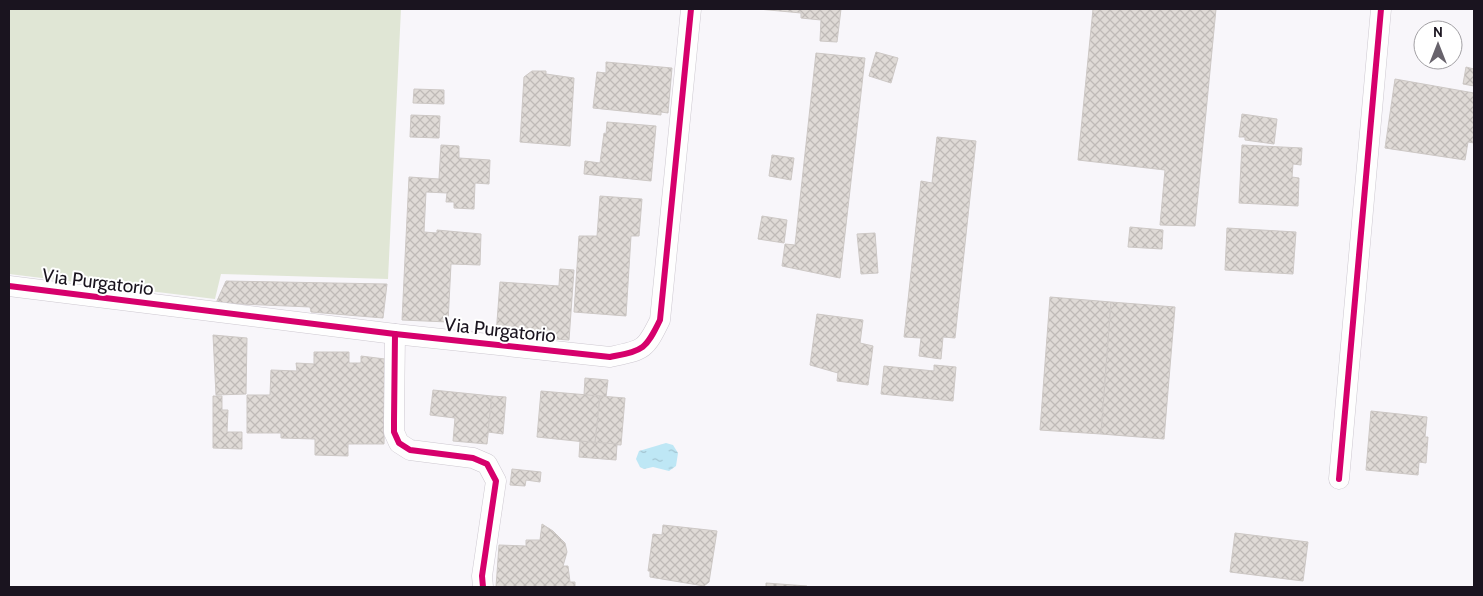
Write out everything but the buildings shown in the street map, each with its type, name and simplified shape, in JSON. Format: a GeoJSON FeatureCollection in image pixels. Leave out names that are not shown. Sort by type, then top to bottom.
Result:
{"type":"FeatureCollection","features":[{"type":"Feature","properties":{"kind":"street","name":"Via Purgatorio"},"geometry":{"type":"LineString","coordinates":[[9,286],[395,334],[610,357],[639,351],[651,338],[660,320],[691,9]]}},
{"type":"Feature","properties":{"kind":"street"},"geometry":{"type":"LineString","coordinates":[[1339,479],[1381,9]]}},
{"type":"Feature","properties":{"kind":"street"},"geometry":{"type":"LineString","coordinates":[[395,334],[394,432],[399,443],[410,450],[473,458],[487,464],[496,481],[482,576],[483,587]]}},
{"type":"Feature","properties":{"kind":"green space"},"geometry":{"type":"Polygon","coordinates":[[[9,9],[401,9],[388,279],[221,274],[215,299],[9,274],[9,9]]]}},
{"type":"Feature","properties":{"kind":"water"},"geometry":{"type":"Polygon","coordinates":[[[666,443],[673,445],[678,453],[676,466],[669,471],[653,467],[644,469],[640,467],[636,459],[639,451],[666,443]]]}},
{"type":"Feature","properties":{"kind":"cycle path"},"geometry":{"type":"LineString","coordinates":[[9,286],[395,334],[610,357],[630,353],[642,348],[660,320],[691,9]]}},
{"type":"Feature","properties":{"kind":"cycle path"},"geometry":{"type":"LineString","coordinates":[[1339,479],[1381,9]]}},
{"type":"Feature","properties":{"kind":"cycle path"},"geometry":{"type":"LineString","coordinates":[[395,334],[394,432],[399,443],[410,450],[473,458],[487,464],[496,481],[482,576],[483,587]]}}]}
